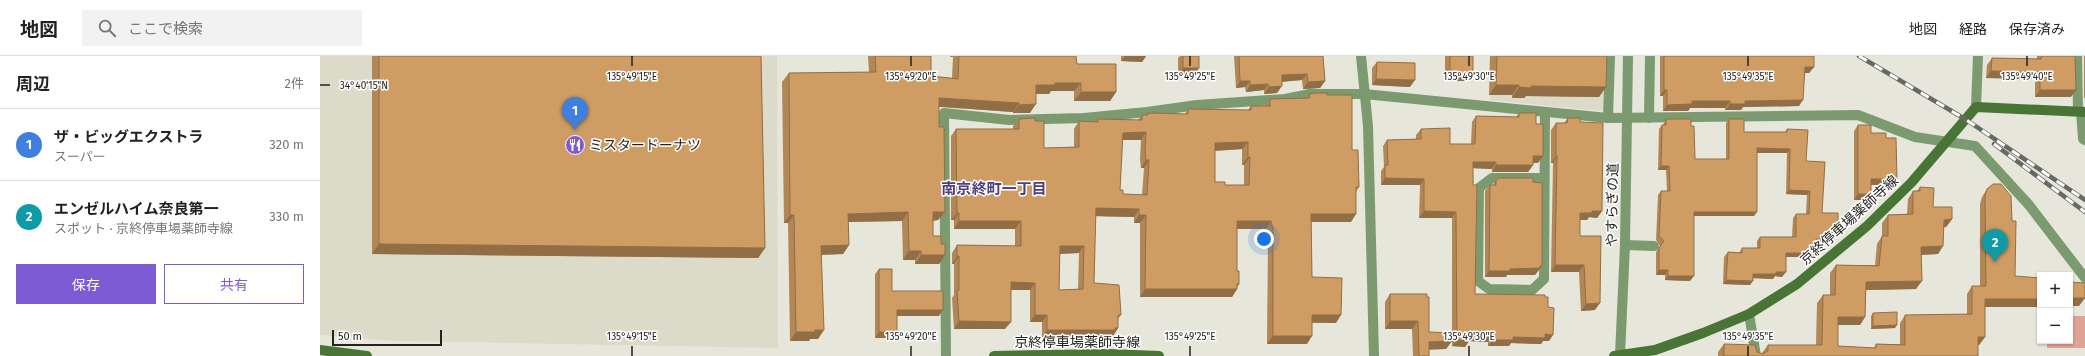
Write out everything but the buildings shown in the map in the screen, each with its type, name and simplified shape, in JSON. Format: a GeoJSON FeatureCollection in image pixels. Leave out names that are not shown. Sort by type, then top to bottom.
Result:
{"type":"FeatureCollection","features":[{"type":"Feature","properties":{"kind":"main road"},"geometry":{"type":"LineString","coordinates":[[1976,107],[2082,111]]}},
{"type":"Feature","properties":{"kind":"main road","name":"京終停車場薬師寺線"},"geometry":{"type":"LineString","coordinates":[[1618,356],[1655,350],[1703,333],[1748,314],[1797,284],[1867,226],[1911,183],[1948,142],[1976,107]]}},
{"type":"Feature","properties":{"kind":"main road"},"geometry":{"type":"LineString","coordinates":[[320,350],[367,356]]}},
{"type":"Feature","properties":{"kind":"main road","name":"京終停車場薬師寺線"},"geometry":{"type":"LineString","coordinates":[[994,356],[1109,354],[1159,356]]}},
{"type":"Feature","properties":{"kind":"street"},"geometry":{"type":"LineString","coordinates":[[1361,56],[1368,126],[1374,356]]}},
{"type":"Feature","properties":{"kind":"street"},"geometry":{"type":"LineString","coordinates":[[1608,118],[1610,56]]}},
{"type":"Feature","properties":{"kind":"street","name":"やすらぎの道"},"geometry":{"type":"LineString","coordinates":[[1618,356],[1625,245],[1628,56]]}},
{"type":"Feature","properties":{"kind":"street"},"geometry":{"type":"LineString","coordinates":[[1649,118],[1650,56]]}},
{"type":"Feature","properties":{"kind":"street"},"geometry":{"type":"LineString","coordinates":[[1976,107],[1978,56]]}},
{"type":"Feature","properties":{"kind":"street"},"geometry":{"type":"LineString","coordinates":[[2078,56],[2083,139],[2085,140]]}},
{"type":"Feature","properties":{"kind":"street"},"geometry":{"type":"LineString","coordinates":[[946,356],[944,113],[1009,120],[1084,118],[1147,112],[1197,105],[1285,98],[1310,94],[1364,94],[1608,118],[1858,115],[1915,137],[1975,146],[2029,206],[2085,278]]}},
{"type":"Feature","properties":{"kind":"street"},"geometry":{"type":"LineString","coordinates":[[1544,178],[1492,178],[1479,188],[1478,281],[1489,289],[1532,290],[1544,279],[1545,113]]}},
{"type":"Feature","properties":{"kind":"street"},"geometry":{"type":"LineString","coordinates":[[1625,245],[1654,246]]}},
{"type":"Feature","properties":{"kind":"street"},"geometry":{"type":"LineString","coordinates":[[1748,314],[1756,356]]}},
{"type":"Feature","properties":{"kind":"shaded area"},"geometry":{"type":"Polygon","coordinates":[[[320,56],[777,56],[778,348],[395,341],[320,335],[320,56]]]}},
{"type":"Feature","properties":{"kind":"shaded area"},"geometry":{"type":"Polygon","coordinates":[[[1491,56],[1605,56],[1603,111],[1490,100],[1491,56]]]}},
{"type":"Feature","properties":{"kind":"shaded area"},"geometry":{"type":"Polygon","coordinates":[[[2073,316],[2085,316],[2085,348],[2047,348],[2047,344],[2073,344],[2073,316]]]}},
{"type":"Feature","properties":{"kind":"railway"},"geometry":{"type":"LineString","coordinates":[[1859,56],[1965,119],[2085,200]]}},
{"type":"Feature","properties":{"kind":"railway"},"geometry":{"type":"LineString","coordinates":[[1994,144],[2085,212]]}},
{"type":"Feature","properties":{"kind":"place","name":"ザ・ビッグエクストラ"},"geometry":{"type":"Point","coordinates":[575,130]}},
{"type":"Feature","properties":{"kind":"place","name":"ミスタードーナツ"},"geometry":{"type":"Point","coordinates":[575,145]}},
{"type":"Feature","properties":{"kind":"place","name":"エンゼルハイム奈良第一"},"geometry":{"type":"Point","coordinates":[1995,262]}},
{"type":"Feature","properties":{"kind":"district","name":"南京終町一丁目"},"geometry":{"type":"Point","coordinates":[994,189]}}]}
